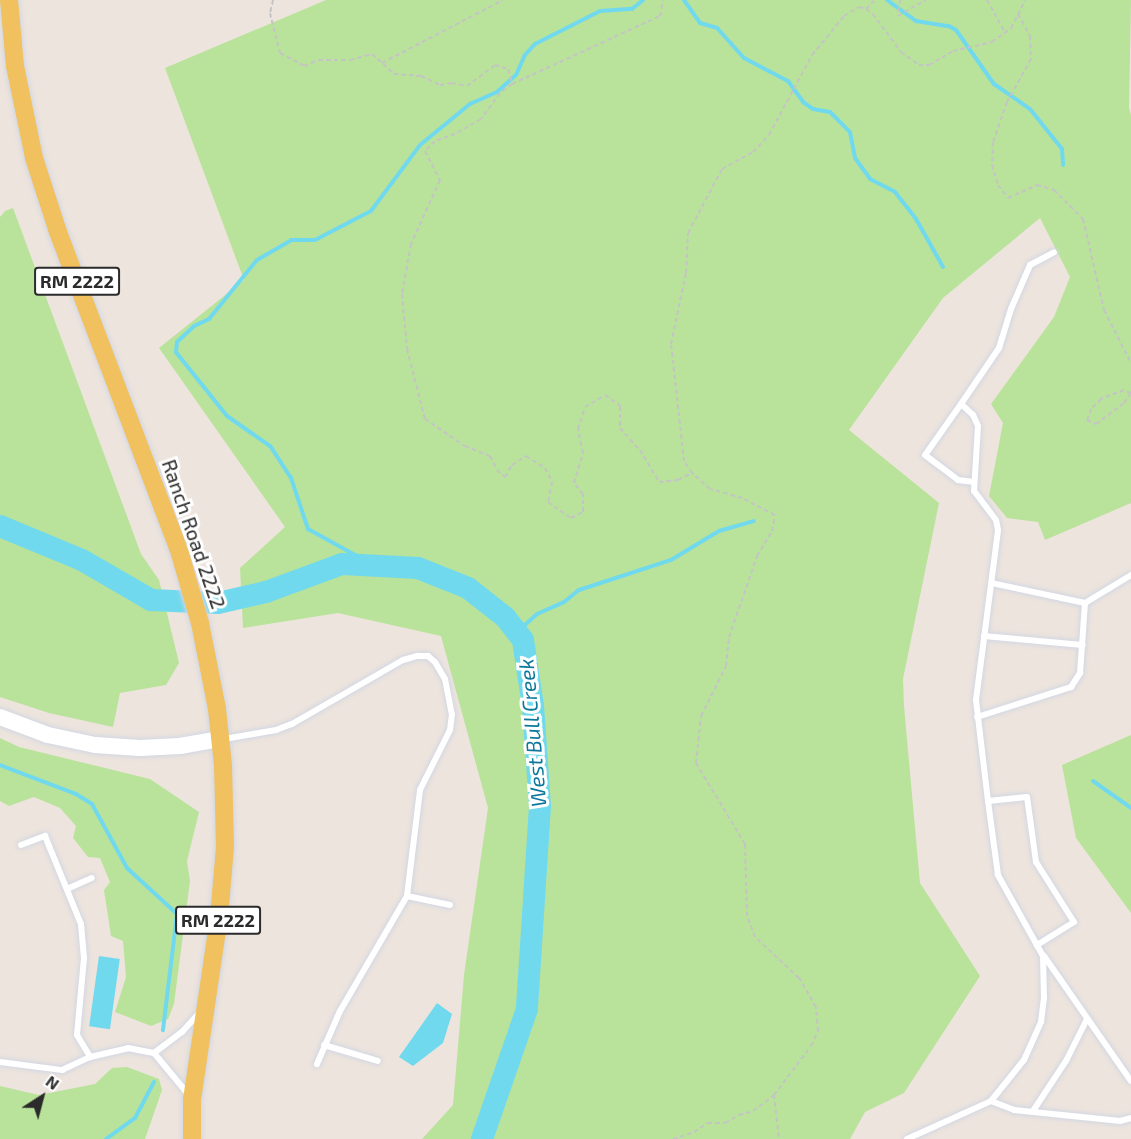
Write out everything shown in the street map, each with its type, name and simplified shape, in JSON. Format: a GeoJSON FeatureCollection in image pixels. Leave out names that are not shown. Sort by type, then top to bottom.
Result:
{"type":"FeatureCollection","features":[{"type":"Feature","properties":{"kind":"main road","name":"Ranch Road 2222"},"geometry":{"type":"LineString","coordinates":[[9,0],[15,66],[34,158],[58,232],[180,554],[200,623],[210,669],[220,739],[225,847],[208,996],[192,1100],[180,1139]]}},
{"type":"Feature","properties":{"kind":"main road","name":"Ranch Road 2222"},"geometry":{"type":"LineString","coordinates":[[192,1100],[192,1139]]}},
{"type":"Feature","properties":{"kind":"street"},"geometry":{"type":"LineString","coordinates":[[0,717],[48,735],[95,745],[140,748],[180,746],[220,739]]}},
{"type":"Feature","properties":{"kind":"lane"},"geometry":{"type":"LineString","coordinates":[[974,482],[958,480],[925,455],[999,348],[1011,309],[1030,265],[1054,252]]}},
{"type":"Feature","properties":{"kind":"lane"},"geometry":{"type":"LineString","coordinates":[[961,404],[973,416],[978,426],[974,482],[976,496],[998,525],[976,700],[998,875],[1043,956],[1131,1082]]}},
{"type":"Feature","properties":{"kind":"lane"},"geometry":{"type":"LineString","coordinates":[[992,583],[1085,603],[1131,575]]}},
{"type":"Feature","properties":{"kind":"lane"},"geometry":{"type":"LineString","coordinates":[[977,717],[1074,685],[1080,673],[1085,603]]}},
{"type":"Feature","properties":{"kind":"lane"},"geometry":{"type":"LineString","coordinates":[[984,636],[1083,645]]}},
{"type":"Feature","properties":{"kind":"lane"},"geometry":{"type":"LineString","coordinates":[[220,739],[276,730],[292,724],[404,660],[428,656],[435,662],[445,679],[452,714],[445,741],[424,776],[420,790],[407,896],[339,1011],[317,1064]]}},
{"type":"Feature","properties":{"kind":"lane"},"geometry":{"type":"LineString","coordinates":[[988,801],[1027,797],[1036,862],[1074,922],[1037,945]]}},
{"type":"Feature","properties":{"kind":"lane"},"geometry":{"type":"LineString","coordinates":[[21,845],[45,836],[81,924],[84,958],[77,1035],[90,1057]]}},
{"type":"Feature","properties":{"kind":"lane"},"geometry":{"type":"LineString","coordinates":[[67,890],[92,878]]}},
{"type":"Feature","properties":{"kind":"lane"},"geometry":{"type":"LineString","coordinates":[[407,896],[450,905]]}},
{"type":"Feature","properties":{"kind":"lane"},"geometry":{"type":"LineString","coordinates":[[907,1139],[992,1101],[1018,1069],[1038,1033],[1044,999],[1043,956]]}},
{"type":"Feature","properties":{"kind":"lane"},"geometry":{"type":"LineString","coordinates":[[154,1053],[196,1019],[208,996]]}},
{"type":"Feature","properties":{"kind":"lane"},"geometry":{"type":"LineString","coordinates":[[1033,1111],[1066,1061],[1087,1019]]}},
{"type":"Feature","properties":{"kind":"lane"},"geometry":{"type":"LineString","coordinates":[[324,1045],[378,1061]]}},
{"type":"Feature","properties":{"kind":"lane"},"geometry":{"type":"LineString","coordinates":[[0,1062],[62,1070],[90,1057],[128,1048],[154,1053],[192,1100]]}},
{"type":"Feature","properties":{"kind":"lane"},"geometry":{"type":"LineString","coordinates":[[992,1101],[1014,1110],[1120,1121],[1131,1118]]}},
{"type":"Feature","properties":{"kind":"path"},"geometry":{"type":"LineString","coordinates":[[273,0],[270,13],[280,52],[304,66],[319,60],[350,60],[372,54],[394,74],[421,76],[440,85],[452,83],[467,86],[495,65],[508,69],[512,84]]}},
{"type":"Feature","properties":{"kind":"path"},"geometry":{"type":"LineString","coordinates":[[382,63],[503,0]]}},
{"type":"Feature","properties":{"kind":"path"},"geometry":{"type":"LineString","coordinates":[[663,0],[660,16],[512,84],[500,93],[482,119],[455,134],[435,141],[425,151],[440,180],[411,244],[402,294],[407,349],[425,419],[465,446],[490,456],[497,470],[505,477],[512,465],[526,456],[545,468],[552,482],[548,502],[571,518],[582,512],[583,494],[574,483],[583,453],[578,429],[585,407],[605,395],[620,406],[620,428],[640,450],[659,482],[678,480],[692,473]]}},
{"type":"Feature","properties":{"kind":"path"},"geometry":{"type":"LineString","coordinates":[[866,9],[875,0]]}},
{"type":"Feature","properties":{"kind":"path"},"geometry":{"type":"LineString","coordinates":[[900,0],[898,16],[926,0]]}},
{"type":"Feature","properties":{"kind":"path"},"geometry":{"type":"LineString","coordinates":[[987,0],[1005,33]]}},
{"type":"Feature","properties":{"kind":"path"},"geometry":{"type":"LineString","coordinates":[[673,1139],[694,1132],[708,1123],[724,1123],[753,1111],[774,1095],[811,1046],[818,1031],[816,1007],[799,978],[755,937],[747,916],[745,844],[696,763],[701,716],[726,666],[729,637],[757,556],[771,531],[775,515],[742,498],[710,489],[692,473],[684,461],[671,344],[686,273],[688,233],[722,169],[753,152],[769,135],[812,55],[844,16],[859,7],[866,9],[873,14],[901,52],[919,65],[929,64],[953,51],[975,44],[992,42],[1011,28],[1025,0]]}},
{"type":"Feature","properties":{"kind":"path"},"geometry":{"type":"LineString","coordinates":[[1018,14],[1030,36],[1031,59],[1008,102],[993,142],[992,165],[998,185],[1008,198],[1037,185],[1054,190],[1083,219],[1104,310],[1131,363]]}},
{"type":"Feature","properties":{"kind":"path"},"geometry":{"type":"LineString","coordinates":[[1124,390],[1131,393],[1124,403],[1096,424],[1087,420],[1091,409],[1101,399],[1124,390]]}},
{"type":"Feature","properties":{"kind":"path"},"geometry":{"type":"LineString","coordinates":[[774,1095],[779,1139]]}},
{"type":"Feature","properties":{"kind":"green space"},"geometry":{"type":"Polygon","coordinates":[[[326,0],[1131,0],[1129,108],[1131,115],[1131,503],[1045,540],[1038,522],[1007,518],[989,496],[1003,423],[991,404],[1054,317],[1070,277],[1040,218],[943,298],[849,430],[939,503],[903,679],[904,706],[920,883],[980,976],[904,1093],[865,1112],[850,1139],[422,1139],[453,1105],[464,975],[488,808],[441,636],[338,613],[243,628],[240,568],[285,527],[159,348],[244,280],[165,68],[326,0]]]}},
{"type":"Feature","properties":{"kind":"green space"},"geometry":{"type":"Polygon","coordinates":[[[13,208],[141,554],[159,580],[179,663],[166,685],[120,693],[113,727],[49,713],[0,697],[0,217],[5,211],[13,208]]]}},
{"type":"Feature","properties":{"kind":"green space"},"geometry":{"type":"Polygon","coordinates":[[[1131,735],[1131,913],[1076,838],[1062,765],[1131,735]]]}},
{"type":"Feature","properties":{"kind":"green space"},"geometry":{"type":"Polygon","coordinates":[[[0,738],[19,747],[150,779],[199,812],[187,861],[190,881],[174,1004],[168,1019],[151,1026],[115,1012],[126,977],[123,941],[111,936],[104,890],[110,882],[100,858],[88,857],[73,838],[76,826],[60,808],[34,797],[9,806],[0,801],[0,738]]]}},
{"type":"Feature","properties":{"kind":"green space"},"geometry":{"type":"Polygon","coordinates":[[[127,1067],[159,1079],[162,1090],[145,1139],[0,1139],[0,1086],[39,1095],[95,1084],[112,1068],[127,1067]]]}},
{"type":"Feature","properties":{"kind":"water"},"geometry":{"type":"Polygon","coordinates":[[[99,956],[120,959],[110,1029],[89,1026],[99,956]]]}},
{"type":"Feature","properties":{"kind":"water"},"geometry":{"type":"Polygon","coordinates":[[[437,1003],[452,1014],[443,1043],[413,1066],[399,1057],[437,1003]]]}},
{"type":"Feature","properties":{"kind":"waterway"},"geometry":{"type":"LineString","coordinates":[[375,566],[308,529],[291,478],[270,446],[227,416],[176,352],[177,342],[194,326],[209,319],[257,260],[291,240],[315,240],[371,211],[420,145],[470,104],[497,92],[516,75],[525,55],[535,44],[600,11],[632,9],[643,0]]}},
{"type":"Feature","properties":{"kind":"waterway"},"geometry":{"type":"LineString","coordinates":[[684,0],[700,23],[717,28],[744,58],[788,81],[803,102],[813,109],[830,112],[850,132],[855,158],[870,179],[895,192],[916,219],[943,267]]}},
{"type":"Feature","properties":{"kind":"waterway"},"geometry":{"type":"LineString","coordinates":[[887,0],[916,21],[949,26],[956,30],[994,84],[1030,109],[1062,149],[1063,165]]}},
{"type":"Feature","properties":{"kind":"waterway"},"geometry":{"type":"LineString","coordinates":[[517,632],[537,614],[564,602],[579,590],[671,560],[719,531],[754,521]]}},
{"type":"Feature","properties":{"kind":"waterway","name":"West Bull Creek"},"geometry":{"type":"LineString","coordinates":[[0,526],[82,560],[151,600],[218,603],[266,592],[342,564],[418,568],[468,588],[505,617],[523,640],[533,706],[540,806],[527,1009],[482,1139]]}},
{"type":"Feature","properties":{"kind":"waterway"},"geometry":{"type":"LineString","coordinates":[[0,765],[76,794],[92,804],[127,868],[177,914],[163,1030]]}},
{"type":"Feature","properties":{"kind":"waterway"},"geometry":{"type":"LineString","coordinates":[[1093,781],[1131,808]]}},
{"type":"Feature","properties":{"kind":"waterway"},"geometry":{"type":"LineString","coordinates":[[106,1139],[135,1118],[154,1082]]}}]}
